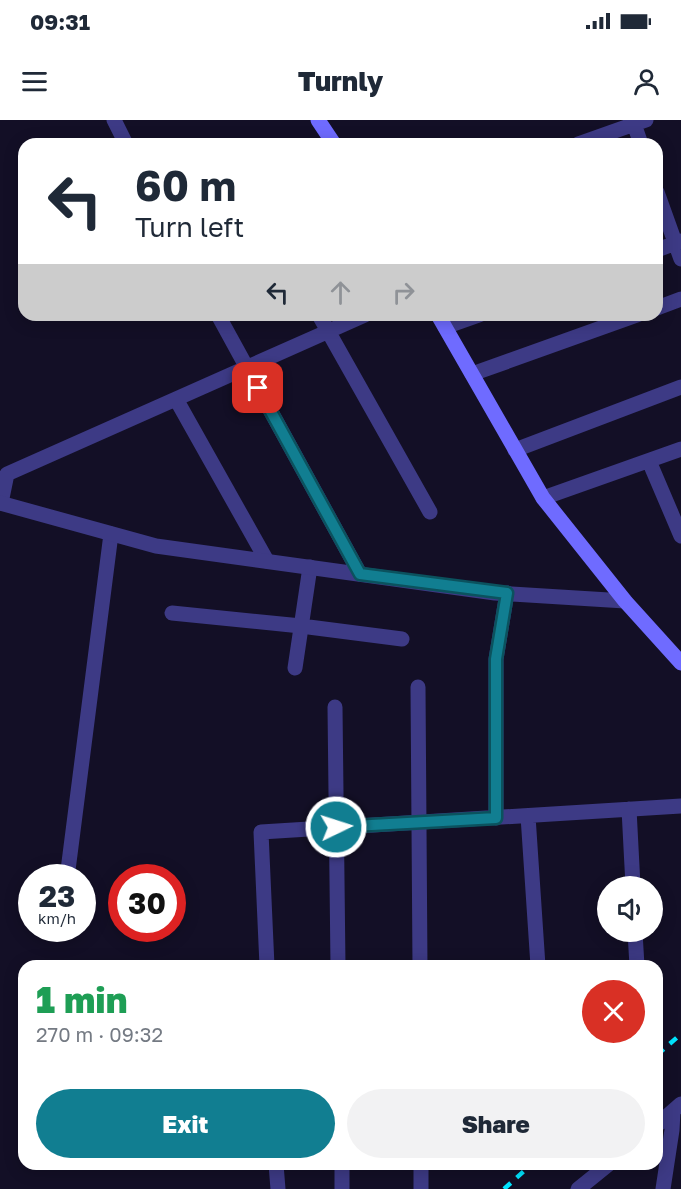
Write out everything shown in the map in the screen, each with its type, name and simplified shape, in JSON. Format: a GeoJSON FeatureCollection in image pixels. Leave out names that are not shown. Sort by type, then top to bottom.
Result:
{"type":"FeatureCollection","features":[{"type":"Feature","properties":{"kind":"main road"},"geometry":{"type":"LineString","coordinates":[[318,120],[330,138]]}},
{"type":"Feature","properties":{"kind":"main road"},"geometry":{"type":"LineString","coordinates":[[441,321],[543,498],[625,601],[681,663]]}},
{"type":"Feature","properties":{"kind":"street"},"geometry":{"type":"LineString","coordinates":[[114,120],[123,138]]}},
{"type":"Feature","properties":{"kind":"street"},"geometry":{"type":"LineString","coordinates":[[595,138],[640,122],[641,138]]}},
{"type":"Feature","properties":{"kind":"street"},"geometry":{"type":"LineString","coordinates":[[663,207],[678,243],[681,259]]}},
{"type":"Feature","properties":{"kind":"street"},"geometry":{"type":"LineString","coordinates":[[663,248],[678,243]]}},
{"type":"Feature","properties":{"kind":"street"},"geometry":{"type":"LineString","coordinates":[[663,306],[681,299]]}},
{"type":"Feature","properties":{"kind":"street"},"geometry":{"type":"LineString","coordinates":[[221,321],[360,574]]}},
{"type":"Feature","properties":{"kind":"street"},"geometry":{"type":"LineString","coordinates":[[322,321],[430,512]]}},
{"type":"Feature","properties":{"kind":"street"},"geometry":{"type":"LineString","coordinates":[[351,321],[7,474],[0,503],[156,546],[507,593],[625,601]]}},
{"type":"Feature","properties":{"kind":"street"},"geometry":{"type":"LineString","coordinates":[[472,374],[620,321]]}},
{"type":"Feature","properties":{"kind":"street"},"geometry":{"type":"LineString","coordinates":[[515,450],[681,387]]}},
{"type":"Feature","properties":{"kind":"street"},"geometry":{"type":"LineString","coordinates":[[176,399],[267,561]]}},
{"type":"Feature","properties":{"kind":"street"},"geometry":{"type":"LineString","coordinates":[[543,498],[681,449]]}},
{"type":"Feature","properties":{"kind":"street"},"geometry":{"type":"LineString","coordinates":[[649,460],[681,536]]}},
{"type":"Feature","properties":{"kind":"street"},"geometry":{"type":"LineString","coordinates":[[69,864],[111,534]]}},
{"type":"Feature","properties":{"kind":"street"},"geometry":{"type":"LineString","coordinates":[[295,668],[310,567]]}},
{"type":"Feature","properties":{"kind":"street"},"geometry":{"type":"LineString","coordinates":[[496,818],[496,659],[507,593]]}},
{"type":"Feature","properties":{"kind":"street"},"geometry":{"type":"LineString","coordinates":[[172,613],[402,639]]}},
{"type":"Feature","properties":{"kind":"street"},"geometry":{"type":"LineString","coordinates":[[418,687],[420,960]]}},
{"type":"Feature","properties":{"kind":"street"},"geometry":{"type":"LineString","coordinates":[[335,707],[338,960]]}},
{"type":"Feature","properties":{"kind":"street"},"geometry":{"type":"LineString","coordinates":[[267,960],[261,832],[681,806]]}},
{"type":"Feature","properties":{"kind":"street"},"geometry":{"type":"LineString","coordinates":[[629,809],[632,876]]}},
{"type":"Feature","properties":{"kind":"street"},"geometry":{"type":"LineString","coordinates":[[528,816],[537,960]]}},
{"type":"Feature","properties":{"kind":"street"},"geometry":{"type":"LineString","coordinates":[[636,942],[637,960]]}},
{"type":"Feature","properties":{"kind":"street"},"geometry":{"type":"LineString","coordinates":[[663,1120],[677,1108]]}},
{"type":"Feature","properties":{"kind":"street"},"geometry":{"type":"LineString","coordinates":[[663,1189],[677,1108]]}},
{"type":"Feature","properties":{"kind":"street"},"geometry":{"type":"LineString","coordinates":[[276,1170],[278,1189]]}},
{"type":"Feature","properties":{"kind":"street"},"geometry":{"type":"LineString","coordinates":[[342,1170],[342,1189]]}},
{"type":"Feature","properties":{"kind":"street"},"geometry":{"type":"LineString","coordinates":[[421,1170],[421,1189]]}},
{"type":"Feature","properties":{"kind":"street"},"geometry":{"type":"LineString","coordinates":[[578,1189],[602,1170]]}},
{"type":"Feature","properties":{"kind":"railway"},"geometry":{"type":"LineString","coordinates":[[663,1050],[681,1034]]}},
{"type":"Feature","properties":{"kind":"railway"},"geometry":{"type":"LineString","coordinates":[[504,1189],[525,1170]]}},
{"type":"Feature","properties":{"kind":"route"},"geometry":{"type":"LineString","coordinates":[[258,388],[360,574],[507,593],[496,659],[496,818],[336,827]]}}]}
